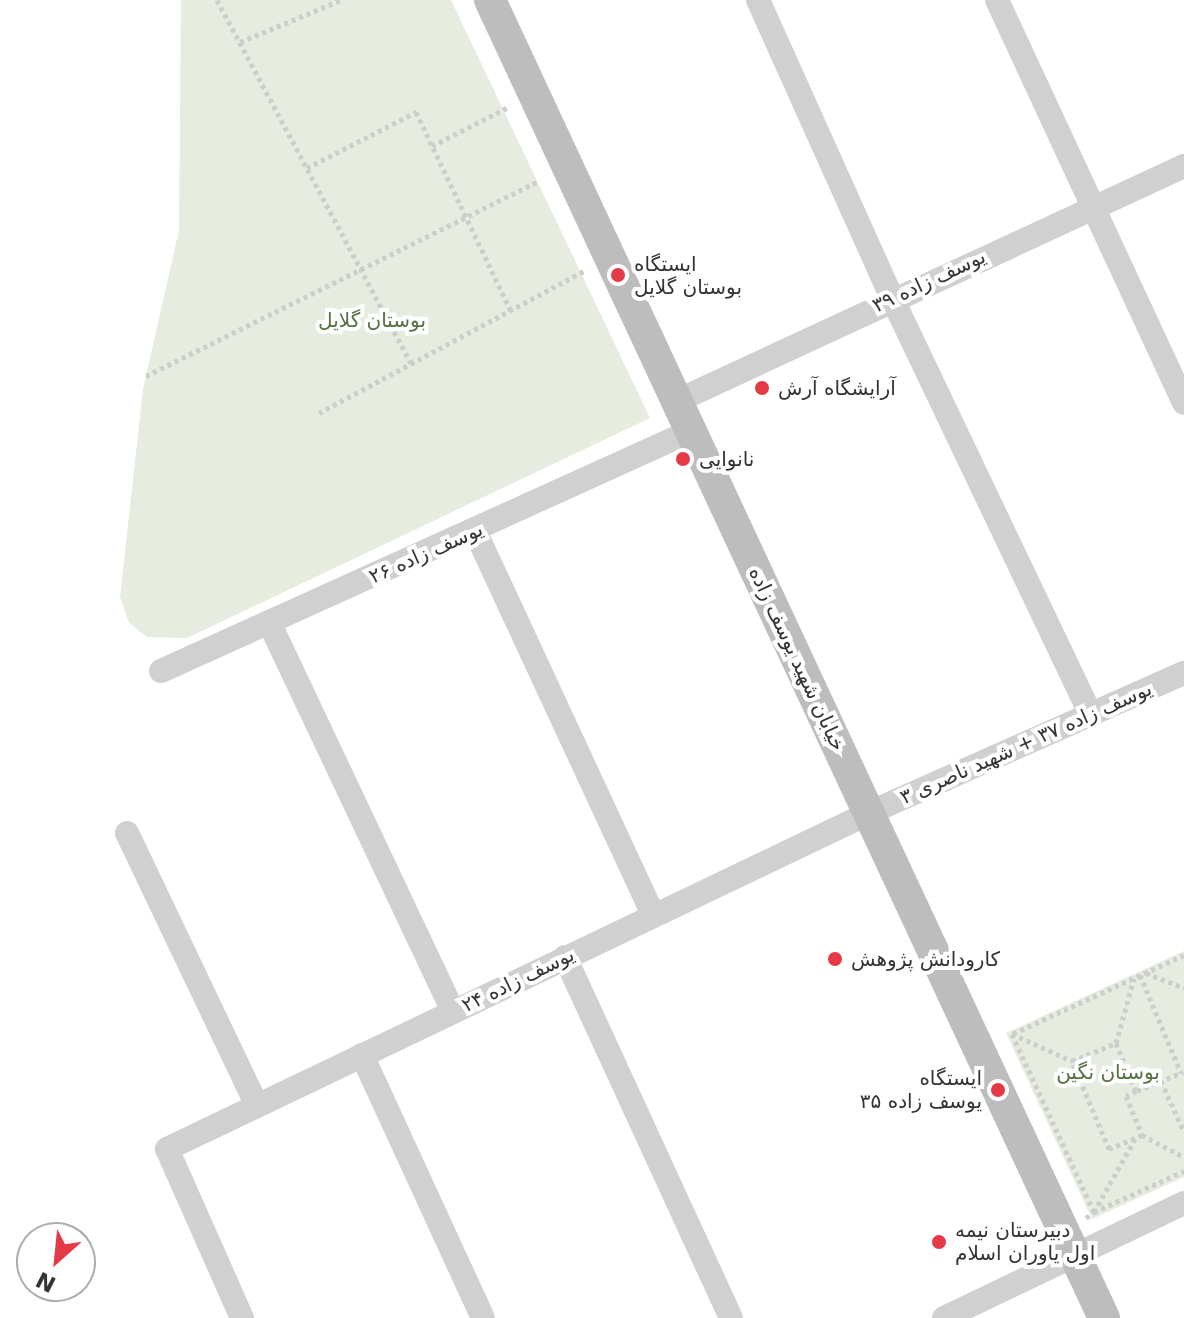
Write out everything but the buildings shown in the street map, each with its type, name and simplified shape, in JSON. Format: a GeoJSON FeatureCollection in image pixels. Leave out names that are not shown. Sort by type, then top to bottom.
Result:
{"type":"FeatureCollection","features":[{"type":"Feature","properties":{"kind":"street","name":"خیابان شهید یوسف زاده"},"geometry":{"type":"LineString","coordinates":[[490,0],[1104,1318]]}},
{"type":"Feature","properties":{"kind":"street"},"geometry":{"type":"LineString","coordinates":[[758,0],[892,298],[1091,715]]}},
{"type":"Feature","properties":{"kind":"street"},"geometry":{"type":"LineString","coordinates":[[997,0],[1184,403]]}},
{"type":"Feature","properties":{"kind":"street","name":"یوسف زاده ۳۹"},"geometry":{"type":"LineString","coordinates":[[677,401],[892,298],[1184,166]]}},
{"type":"Feature","properties":{"kind":"street","name":"یوسف زاده ۲۶"},"geometry":{"type":"LineString","coordinates":[[161,671],[691,431]]}},
{"type":"Feature","properties":{"kind":"street"},"geometry":{"type":"LineString","coordinates":[[475,531],[653,915]]}},
{"type":"Feature","properties":{"kind":"street"},"geometry":{"type":"LineString","coordinates":[[269,622],[453,1012]]}},
{"type":"Feature","properties":{"kind":"street","name":"یوسف زاده ۳۷ + شهید ناصری ۳"},"geometry":{"type":"LineString","coordinates":[[869,813],[1182,678]]}},
{"type":"Feature","properties":{"kind":"street","name":"یوسف زاده ۲۴"},"geometry":{"type":"LineString","coordinates":[[242,1318],[167,1149],[869,813]]}},
{"type":"Feature","properties":{"kind":"street"},"geometry":{"type":"LineString","coordinates":[[127,833],[257,1105]]}},
{"type":"Feature","properties":{"kind":"street"},"geometry":{"type":"LineString","coordinates":[[565,957],[731,1318]]}},
{"type":"Feature","properties":{"kind":"street"},"geometry":{"type":"LineString","coordinates":[[362,1055],[483,1318]]}},
{"type":"Feature","properties":{"kind":"street"},"geometry":{"type":"LineString","coordinates":[[944,1318],[1070,1245],[1184,1203]]}},
{"type":"Feature","properties":{"kind":"path"},"geometry":{"type":"LineString","coordinates":[[217,0],[411,364]]}},
{"type":"Feature","properties":{"kind":"path"},"geometry":{"type":"LineString","coordinates":[[240,42],[341,0]]}},
{"type":"Feature","properties":{"kind":"path"},"geometry":{"type":"LineString","coordinates":[[432,146],[533,93]]}},
{"type":"Feature","properties":{"kind":"path"},"geometry":{"type":"LineString","coordinates":[[307,168],[416,112],[511,311]]}},
{"type":"Feature","properties":{"kind":"path"},"geometry":{"type":"LineString","coordinates":[[146,376],[540,180]]}},
{"type":"Feature","properties":{"kind":"path"},"geometry":{"type":"LineString","coordinates":[[319,413],[610,257]]}},
{"type":"Feature","properties":{"kind":"path"},"geometry":{"type":"LineString","coordinates":[[1012,1034],[1184,955]]}},
{"type":"Feature","properties":{"kind":"path"},"geometry":{"type":"LineString","coordinates":[[1140,975],[1184,988]]}},
{"type":"Feature","properties":{"kind":"path"},"geometry":{"type":"LineString","coordinates":[[1136,1091],[1116,1043],[1140,975]]}},
{"type":"Feature","properties":{"kind":"path"},"geometry":{"type":"LineString","coordinates":[[1140,975],[1182,1072],[1126,1096],[1142,1135],[1184,1157]]}},
{"type":"Feature","properties":{"kind":"path"},"geometry":{"type":"LineString","coordinates":[[1012,1034],[1094,1212]]}},
{"type":"Feature","properties":{"kind":"path"},"geometry":{"type":"LineString","coordinates":[[1012,1034],[1072,1061],[1109,1149],[1142,1135]]}},
{"type":"Feature","properties":{"kind":"path"},"geometry":{"type":"LineString","coordinates":[[1072,1061],[1116,1043]]}},
{"type":"Feature","properties":{"kind":"path"},"geometry":{"type":"LineString","coordinates":[[1161,1081],[1184,1132]]}},
{"type":"Feature","properties":{"kind":"path"},"geometry":{"type":"LineString","coordinates":[[1070,1245],[1094,1212],[1135,1138]]}},
{"type":"Feature","properties":{"kind":"path"},"geometry":{"type":"LineString","coordinates":[[1094,1212],[1184,1171]]}},
{"type":"Feature","properties":{"kind":"green space","name":"بوستان گلایل"},"geometry":{"type":"Polygon","coordinates":[[[181,0],[451,0],[650,418],[187,638],[147,637],[129,623],[120,597],[143,389],[179,230],[181,0]]]}},
{"type":"Feature","properties":{"kind":"green space","name":"بوستان نگین"},"geometry":{"type":"Polygon","coordinates":[[[1184,951],[1184,1177],[1092,1219],[1006,1033],[1184,951]]]}},
{"type":"Feature","properties":{"kind":"place","name":"ایستگاه بوستان گلایل"},"geometry":{"type":"Point","coordinates":[618,275]}},
{"type":"Feature","properties":{"kind":"place","name":"آرایشگاه آرش"},"geometry":{"type":"Point","coordinates":[762,388]}},
{"type":"Feature","properties":{"kind":"place","name":"نانوایی"},"geometry":{"type":"Point","coordinates":[683,459]}},
{"type":"Feature","properties":{"kind":"place","name":"کارودانش پژوهش"},"geometry":{"type":"Point","coordinates":[835,959]}},
{"type":"Feature","properties":{"kind":"place","name":"ایستگاه یوسف زاده ۳۵"},"geometry":{"type":"Point","coordinates":[998,1090]}},
{"type":"Feature","properties":{"kind":"place","name":"دبیرستان نیمه اول یاوران اسلام"},"geometry":{"type":"Point","coordinates":[939,1242]}}]}
